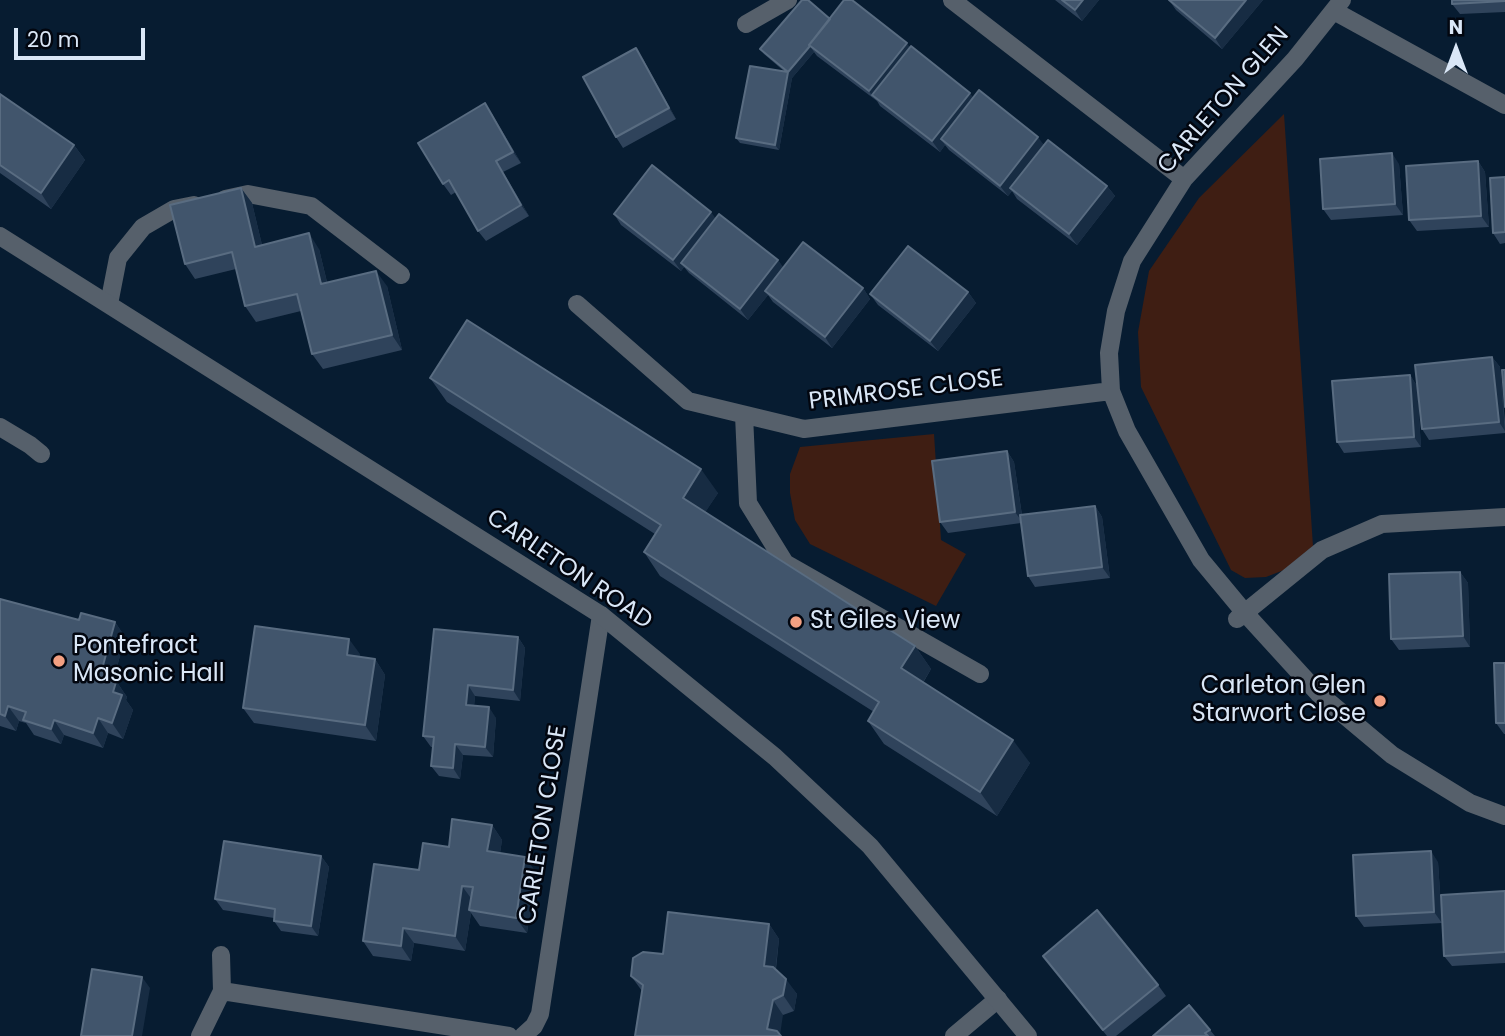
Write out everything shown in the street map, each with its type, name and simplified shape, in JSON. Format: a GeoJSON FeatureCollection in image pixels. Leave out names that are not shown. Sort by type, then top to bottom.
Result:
{"type":"FeatureCollection","features":[{"type":"Feature","properties":{"kind":"street"},"geometry":{"type":"LineString","coordinates":[[746,24],[788,0]]}},
{"type":"Feature","properties":{"kind":"street"},"geometry":{"type":"LineString","coordinates":[[952,0],[1184,179]]}},
{"type":"Feature","properties":{"kind":"street"},"geometry":{"type":"LineString","coordinates":[[1338,5],[1505,105]]}},
{"type":"Feature","properties":{"kind":"street","name":"CARLETON GLEN"},"geometry":{"type":"LineString","coordinates":[[1338,5],[1295,59],[1184,179],[1132,261],[1116,311],[1110,353],[1111,391],[1127,431],[1201,559],[1241,616],[1318,693],[1392,755],[1470,803],[1505,816]]}},
{"type":"Feature","properties":{"kind":"street"},"geometry":{"type":"LineString","coordinates":[[109,304],[118,258],[144,227],[174,209],[248,194],[311,206],[401,275]]}},
{"type":"Feature","properties":{"kind":"street","name":"CARLETON ROAD"},"geometry":{"type":"LineString","coordinates":[[0,238],[41,260],[601,615],[775,757],[870,846],[1028,1036]]}},
{"type":"Feature","properties":{"kind":"street","name":"PRIMROSE CLOSE"},"geometry":{"type":"LineString","coordinates":[[577,304],[688,401],[804,429],[1111,391]]}},
{"type":"Feature","properties":{"kind":"street"},"geometry":{"type":"LineString","coordinates":[[744,415],[748,503],[785,563],[980,674]]}},
{"type":"Feature","properties":{"kind":"street"},"geometry":{"type":"LineString","coordinates":[[0,426],[41,454]]}},
{"type":"Feature","properties":{"kind":"street"},"geometry":{"type":"LineString","coordinates":[[1241,616],[1322,550],[1382,524],[1505,517]]}},
{"type":"Feature","properties":{"kind":"street","name":"CARLETON CLOSE"},"geometry":{"type":"LineString","coordinates":[[527,1035],[540,1014],[601,615]]}},
{"type":"Feature","properties":{"kind":"street"},"geometry":{"type":"LineString","coordinates":[[200,1036],[222,991],[221,956]]}},
{"type":"Feature","properties":{"kind":"street"},"geometry":{"type":"LineString","coordinates":[[222,991],[509,1036]]}},
{"type":"Feature","properties":{"kind":"street"},"geometry":{"type":"LineString","coordinates":[[954,1036],[998,999]]}},
{"type":"Feature","properties":{"kind":"shaded area"},"geometry":{"type":"Polygon","coordinates":[[[1284,114],[1313,546],[1284,570],[1266,577],[1245,578],[1231,570],[1141,387],[1138,332],[1149,271],[1199,198],[1284,114]]]}},
{"type":"Feature","properties":{"kind":"shaded area"},"geometry":{"type":"Polygon","coordinates":[[[934,434],[941,540],[966,554],[936,606],[810,544],[795,520],[790,493],[790,474],[800,447],[934,434]]]}},
{"type":"Feature","properties":{"kind":"building"},"geometry":{"type":"Polygon","coordinates":[[[802,0],[808,0],[830,19],[788,72],[760,49],[802,0]]]}},
{"type":"Feature","properties":{"kind":"building"},"geometry":{"type":"Polygon","coordinates":[[[844,0],[852,0],[907,43],[869,91],[809,45],[844,0]]]}},
{"type":"Feature","properties":{"kind":"building"},"geometry":{"type":"Polygon","coordinates":[[[1062,0],[1083,0],[1075,10],[1062,0]]]}},
{"type":"Feature","properties":{"kind":"building"},"geometry":{"type":"Polygon","coordinates":[[[1169,0],[1246,0],[1215,38],[1169,0]]]}},
{"type":"Feature","properties":{"kind":"building"},"geometry":{"type":"Polygon","coordinates":[[[1452,0],[1505,0],[1505,1],[1452,4],[1452,0]]]}},
{"type":"Feature","properties":{"kind":"building"},"geometry":{"type":"Polygon","coordinates":[[[911,46],[970,93],[932,141],[872,95],[911,46]]]}},
{"type":"Feature","properties":{"kind":"building"},"geometry":{"type":"Polygon","coordinates":[[[636,48],[669,108],[616,137],[583,77],[636,48]]]}},
{"type":"Feature","properties":{"kind":"building"},"geometry":{"type":"Polygon","coordinates":[[[750,66],[788,72],[775,145],[736,138],[750,66]]]}},
{"type":"Feature","properties":{"kind":"building"},"geometry":{"type":"Polygon","coordinates":[[[979,90],[1038,137],[1000,186],[941,139],[979,90]]]}},
{"type":"Feature","properties":{"kind":"building"},"geometry":{"type":"Polygon","coordinates":[[[0,94],[74,145],[41,193],[0,165],[0,94]]]}},
{"type":"Feature","properties":{"kind":"building"},"geometry":{"type":"Polygon","coordinates":[[[485,103],[513,152],[496,161],[521,205],[478,231],[449,180],[443,184],[418,143],[485,103]]]}},
{"type":"Feature","properties":{"kind":"building"},"geometry":{"type":"Polygon","coordinates":[[[1048,140],[1107,186],[1069,234],[1010,188],[1048,140]]]}},
{"type":"Feature","properties":{"kind":"building"},"geometry":{"type":"Polygon","coordinates":[[[1392,153],[1395,204],[1323,209],[1320,159],[1392,153]]]}},
{"type":"Feature","properties":{"kind":"building"},"geometry":{"type":"Polygon","coordinates":[[[1478,161],[1481,216],[1409,220],[1406,166],[1478,161]]]}},
{"type":"Feature","properties":{"kind":"building"},"geometry":{"type":"Polygon","coordinates":[[[652,165],[711,212],[673,260],[614,214],[652,165]]]}},
{"type":"Feature","properties":{"kind":"building"},"geometry":{"type":"Polygon","coordinates":[[[1505,177],[1505,232],[1493,233],[1490,178],[1505,177]]]}},
{"type":"Feature","properties":{"kind":"building"},"geometry":{"type":"Polygon","coordinates":[[[241,188],[255,247],[309,233],[321,284],[376,271],[392,335],[312,354],[297,294],[245,306],[232,252],[185,264],[170,205],[241,188]]]}},
{"type":"Feature","properties":{"kind":"building"},"geometry":{"type":"Polygon","coordinates":[[[719,214],[778,260],[740,309],[681,263],[719,214]]]}},
{"type":"Feature","properties":{"kind":"building"},"geometry":{"type":"Polygon","coordinates":[[[803,242],[863,288],[825,337],[765,291],[803,242]]]}},
{"type":"Feature","properties":{"kind":"building"},"geometry":{"type":"Polygon","coordinates":[[[908,246],[968,292],[930,341],[870,294],[908,246]]]}},
{"type":"Feature","properties":{"kind":"building","name":"St Giles View"},"geometry":{"type":"Polygon","coordinates":[[[467,320],[701,469],[683,498],[915,646],[901,668],[1013,740],[980,792],[868,721],[879,702],[644,552],[661,525],[430,378],[467,320]]]}},
{"type":"Feature","properties":{"kind":"building"},"geometry":{"type":"Polygon","coordinates":[[[1492,357],[1499,422],[1422,429],[1415,365],[1492,357]]]}},
{"type":"Feature","properties":{"kind":"building"},"geometry":{"type":"Polygon","coordinates":[[[1502,370],[1505,370],[1505,407],[1502,370]]]}},
{"type":"Feature","properties":{"kind":"building"},"geometry":{"type":"Polygon","coordinates":[[[1410,375],[1414,437],[1337,442],[1332,381],[1410,375]]]}},
{"type":"Feature","properties":{"kind":"building"},"geometry":{"type":"Polygon","coordinates":[[[1007,451],[1015,512],[940,522],[932,461],[1007,451]]]}},
{"type":"Feature","properties":{"kind":"building"},"geometry":{"type":"Polygon","coordinates":[[[1095,506],[1102,567],[1028,576],[1020,515],[1095,506]]]}},
{"type":"Feature","properties":{"kind":"building"},"geometry":{"type":"Polygon","coordinates":[[[1460,572],[1463,636],[1391,639],[1389,574],[1460,572]]]}},
{"type":"Feature","properties":{"kind":"building","name":"Pontefract Masonic Hall"},"geometry":{"type":"Polygon","coordinates":[[[0,599],[79,620],[81,613],[115,622],[102,669],[109,671],[116,682],[113,692],[122,695],[112,723],[98,718],[93,733],[54,720],[51,729],[23,720],[26,712],[8,706],[5,716],[0,714],[0,599]]]}},
{"type":"Feature","properties":{"kind":"building"},"geometry":{"type":"Polygon","coordinates":[[[255,626],[349,639],[347,655],[375,659],[365,725],[243,708],[255,626]]]}},
{"type":"Feature","properties":{"kind":"building"},"geometry":{"type":"Polygon","coordinates":[[[434,629],[518,637],[513,690],[468,685],[466,705],[489,707],[485,747],[455,744],[453,768],[431,766],[434,737],[423,736],[434,629]]]}},
{"type":"Feature","properties":{"kind":"building"},"geometry":{"type":"Polygon","coordinates":[[[1494,663],[1505,663],[1505,723],[1496,723],[1494,663]]]}},
{"type":"Feature","properties":{"kind":"building"},"geometry":{"type":"Polygon","coordinates":[[[452,819],[492,825],[487,851],[525,857],[516,918],[469,910],[473,887],[462,886],[455,936],[403,928],[401,946],[363,941],[374,864],[419,870],[423,843],[449,847],[452,819]]]}},
{"type":"Feature","properties":{"kind":"building"},"geometry":{"type":"Polygon","coordinates":[[[224,841],[321,856],[311,926],[274,921],[275,909],[215,899],[224,841]]]}},
{"type":"Feature","properties":{"kind":"building"},"geometry":{"type":"Polygon","coordinates":[[[1431,851],[1434,912],[1356,916],[1353,855],[1431,851]]]}},
{"type":"Feature","properties":{"kind":"building"},"geometry":{"type":"Polygon","coordinates":[[[1505,891],[1505,952],[1444,956],[1441,895],[1505,891]]]}},
{"type":"Feature","properties":{"kind":"building"},"geometry":{"type":"Polygon","coordinates":[[[1097,910],[1158,985],[1103,1030],[1043,956],[1097,910]]]}},
{"type":"Feature","properties":{"kind":"building"},"geometry":{"type":"Polygon","coordinates":[[[668,912],[769,924],[764,966],[773,967],[786,979],[783,995],[773,1000],[767,1029],[777,1031],[781,1036],[635,1036],[643,985],[631,976],[633,958],[643,952],[663,954],[668,912]]]}},
{"type":"Feature","properties":{"kind":"building"},"geometry":{"type":"Polygon","coordinates":[[[92,969],[142,977],[132,1036],[81,1036],[92,969]]]}},
{"type":"Feature","properties":{"kind":"building"},"geometry":{"type":"Polygon","coordinates":[[[1189,1005],[1210,1030],[1205,1033],[1208,1036],[1153,1036],[1189,1005]]]}},
{"type":"Feature","properties":{"kind":"place","name":"St Giles View"},"geometry":{"type":"Point","coordinates":[796,622]}},
{"type":"Feature","properties":{"kind":"place","name":"Pontefract Masonic Hall"},"geometry":{"type":"Point","coordinates":[59,661]}},
{"type":"Feature","properties":{"kind":"place","name":"Carleton Glen Starwort Close"},"geometry":{"type":"Point","coordinates":[1380,701]}}]}
